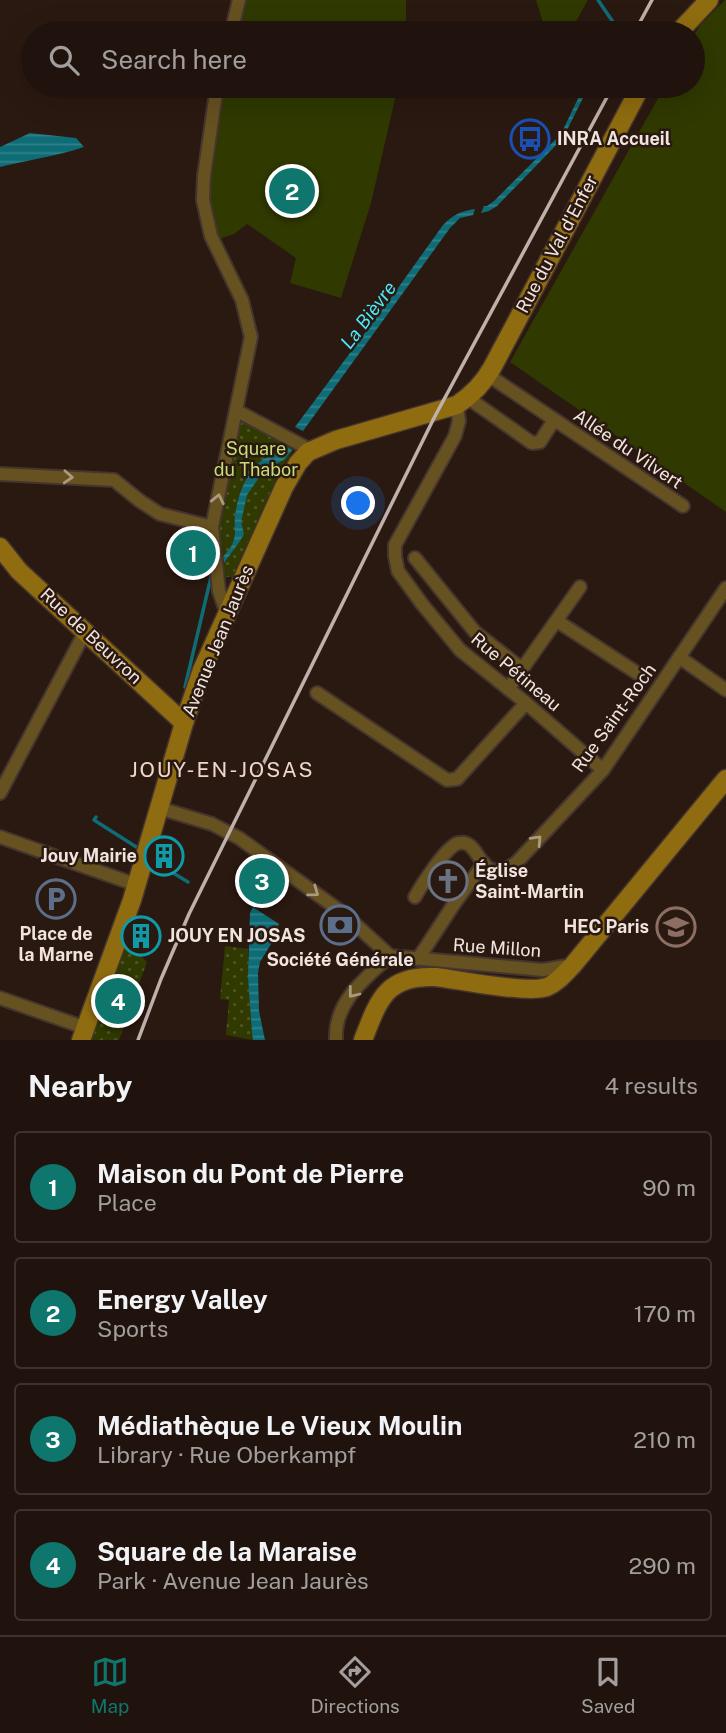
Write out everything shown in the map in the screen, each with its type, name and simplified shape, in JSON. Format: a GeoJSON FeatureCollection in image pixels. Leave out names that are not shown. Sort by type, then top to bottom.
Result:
{"type":"FeatureCollection","features":[{"type":"Feature","properties":{"kind":"main road"},"geometry":{"type":"LineString","coordinates":[[689,21],[709,0]]}},
{"type":"Feature","properties":{"kind":"main road","name":"Rue du Val d'Enfer"},"geometry":{"type":"LineString","coordinates":[[462,402],[488,375],[635,98]]}},
{"type":"Feature","properties":{"kind":"main road"},"geometry":{"type":"LineString","coordinates":[[308,452],[354,434],[462,402]]}},
{"type":"Feature","properties":{"kind":"main road","name":"Avenue Jean Jaurès"},"geometry":{"type":"LineString","coordinates":[[83,1034],[137,885],[202,670],[284,487],[308,452]]}},
{"type":"Feature","properties":{"kind":"main road","name":"Rue de Beuvron"},"geometry":{"type":"LineString","coordinates":[[0,547],[19,571],[184,723]]}},
{"type":"Feature","properties":{"kind":"main road"},"geometry":{"type":"LineString","coordinates":[[363,1040],[385,992],[409,978],[436,977],[527,989],[548,987],[556,982],[573,965],[726,779]]}},
{"type":"Feature","properties":{"kind":"street"},"geometry":{"type":"LineString","coordinates":[[234,21],[239,0]]}},
{"type":"Feature","properties":{"kind":"street"},"geometry":{"type":"LineString","coordinates":[[215,98],[203,200],[211,236],[242,300],[251,337],[212,527],[219,591],[227,614]]}},
{"type":"Feature","properties":{"kind":"street","name":"Allée du Vilvert"},"geometry":{"type":"LineString","coordinates":[[488,375],[682,506]]}},
{"type":"Feature","properties":{"kind":"street","name":"Allée du Vilvert"},"geometry":{"type":"LineString","coordinates":[[462,402],[532,443],[540,442],[554,420]]}},
{"type":"Feature","properties":{"kind":"street","name":"Rue Pétineau"},"geometry":{"type":"LineString","coordinates":[[462,402],[456,436],[395,545],[398,571],[460,650],[603,770]]}},
{"type":"Feature","properties":{"kind":"street"},"geometry":{"type":"LineString","coordinates":[[237,411],[303,446],[308,452]]}},
{"type":"Feature","properties":{"kind":"street"},"geometry":{"type":"LineString","coordinates":[[0,474],[114,480],[160,514],[212,527]]}},
{"type":"Feature","properties":{"kind":"street"},"geometry":{"type":"LineString","coordinates":[[415,558],[475,632],[522,669]]}},
{"type":"Feature","properties":{"kind":"street"},"geometry":{"type":"LineString","coordinates":[[509,689],[580,587]]}},
{"type":"Feature","properties":{"kind":"street","name":"Rue Saint-Roch"},"geometry":{"type":"LineString","coordinates":[[484,863],[491,870],[499,872],[516,863],[603,770],[726,588]]}},
{"type":"Feature","properties":{"kind":"street"},"geometry":{"type":"LineString","coordinates":[[557,621],[637,673]]}},
{"type":"Feature","properties":{"kind":"street"},"geometry":{"type":"LineString","coordinates":[[0,793],[85,632]]}},
{"type":"Feature","properties":{"kind":"street"},"geometry":{"type":"LineString","coordinates":[[679,657],[726,690]]}},
{"type":"Feature","properties":{"kind":"street"},"geometry":{"type":"LineString","coordinates":[[317,693],[447,780],[457,779],[526,703]]}},
{"type":"Feature","properties":{"kind":"street"},"geometry":{"type":"LineString","coordinates":[[159,808],[212,824],[239,838],[343,913],[390,956],[362,981],[344,1004],[335,1030],[336,1040]]}},
{"type":"Feature","properties":{"kind":"street"},"geometry":{"type":"LineString","coordinates":[[0,837],[137,885]]}},
{"type":"Feature","properties":{"kind":"street"},"geometry":{"type":"LineString","coordinates":[[415,897],[428,875],[459,842],[465,843],[484,863],[418,960]]}},
{"type":"Feature","properties":{"kind":"street","name":"Rue Millon"},"geometry":{"type":"LineString","coordinates":[[390,956],[543,970],[573,965]]}},
{"type":"Feature","properties":{"kind":"street"},"geometry":{"type":"LineString","coordinates":[[0,998],[83,1034]]}},
{"type":"Feature","properties":{"kind":"green space"},"geometry":{"type":"Polygon","coordinates":[[[244,0],[406,0],[406,21],[239,21],[244,0]]]}},
{"type":"Feature","properties":{"kind":"green space"},"geometry":{"type":"Polygon","coordinates":[[[536,0],[588,0],[576,21],[542,21],[536,0]]]}},
{"type":"Feature","properties":{"kind":"green space"},"geometry":{"type":"Polygon","coordinates":[[[726,0],[726,512],[510,362],[658,98],[705,98],[704,21],[726,0]]]}},
{"type":"Feature","properties":{"kind":"green space"},"geometry":{"type":"Polygon","coordinates":[[[221,98],[395,98],[371,203],[341,298],[290,283],[296,258],[247,224],[234,234],[219,239],[211,203],[211,179],[221,98]]]}},
{"type":"Feature","properties":{"kind":"green space","name":"Square du Thabor"},"geometry":{"type":"Polygon","coordinates":[[[237,411],[293,450],[278,475],[232,577],[226,577],[216,527],[237,411]]]}},
{"type":"Feature","properties":{"kind":"green space"},"geometry":{"type":"Polygon","coordinates":[[[126,941],[147,962],[119,1040],[88,1040],[126,941]]]}},
{"type":"Feature","properties":{"kind":"green space"},"geometry":{"type":"Polygon","coordinates":[[[225,946],[248,949],[253,1040],[226,1035],[229,1000],[220,999],[225,946]]]}},
{"type":"Feature","properties":{"kind":"water"},"geometry":{"type":"Polygon","coordinates":[[[578,98],[583,98],[563,138],[497,206],[481,213],[484,206],[494,201],[561,134],[578,98]]]}},
{"type":"Feature","properties":{"kind":"water"},"geometry":{"type":"Polygon","coordinates":[[[30,133],[76,138],[84,147],[0,167],[0,147],[30,133]]]}},
{"type":"Feature","properties":{"kind":"water"},"geometry":{"type":"Polygon","coordinates":[[[475,209],[473,215],[460,218],[450,228],[303,431],[295,427],[443,225],[458,214],[475,209]]]}},
{"type":"Feature","properties":{"kind":"water"},"geometry":{"type":"Polygon","coordinates":[[[286,446],[292,450],[285,459],[263,472],[247,495],[241,522],[244,534],[224,563],[223,557],[233,542],[236,510],[244,484],[258,463],[286,446]]]}},
{"type":"Feature","properties":{"kind":"water"},"geometry":{"type":"Polygon","coordinates":[[[253,907],[279,924],[260,962],[258,973],[259,1011],[265,1040],[253,1040],[252,1033],[248,977],[250,913],[253,907]]]}},
{"type":"Feature","properties":{"kind":"waterway"},"geometry":{"type":"LineString","coordinates":[[598,0],[612,21]]}},
{"type":"Feature","properties":{"kind":"waterway","name":"La Bièvre"},"geometry":{"type":"LineString","coordinates":[[185,687],[211,577]]}},
{"type":"Feature","properties":{"kind":"waterway","name":"La Bièvre"},"geometry":{"type":"LineString","coordinates":[[96,817],[94,820],[141,850]]}},
{"type":"Feature","properties":{"kind":"waterway","name":"La Bièvre"},"geometry":{"type":"LineString","coordinates":[[155,862],[188,882]]}},
{"type":"Feature","properties":{"kind":"railway"},"geometry":{"type":"LineString","coordinates":[[641,21],[652,0]]}},
{"type":"Feature","properties":{"kind":"railway"},"geometry":{"type":"LineString","coordinates":[[138,1040],[189,914],[434,418],[607,98]]}},
{"type":"Feature","properties":{"kind":"place","name":"INRA Accueil"},"geometry":{"type":"Point","coordinates":[530,139]}},
{"type":"Feature","properties":{"kind":"place","name":"Energy Valley"},"geometry":{"type":"Point","coordinates":[292,191]}},
{"type":"Feature","properties":{"kind":"place","name":"Maison du Pont de Pierre"},"geometry":{"type":"Point","coordinates":[193,553]}},
{"type":"Feature","properties":{"kind":"place","name":"Jouy Mairie"},"geometry":{"type":"Point","coordinates":[164,856]}},
{"type":"Feature","properties":{"kind":"place","name":"Médiathèque Le Vieux Moulin"},"geometry":{"type":"Point","coordinates":[262,881]}},
{"type":"Feature","properties":{"kind":"place","name":"Église Saint-Martin"},"geometry":{"type":"Point","coordinates":[448,881]}},
{"type":"Feature","properties":{"kind":"place","name":"Place de la Marne"},"geometry":{"type":"Point","coordinates":[56,899]}},
{"type":"Feature","properties":{"kind":"place","name":"Société Générale"},"geometry":{"type":"Point","coordinates":[340,925]}},
{"type":"Feature","properties":{"kind":"place","name":"HEC Paris"},"geometry":{"type":"Point","coordinates":[676,927]}},
{"type":"Feature","properties":{"kind":"place","name":"JOUY EN JOSAS"},"geometry":{"type":"Point","coordinates":[141,936]}},
{"type":"Feature","properties":{"kind":"place","name":"Square de la Maraise"},"geometry":{"type":"Point","coordinates":[118,1001]}},
{"type":"Feature","properties":{"kind":"district","name":"JOUY-EN-JOSAS"},"geometry":{"type":"Point","coordinates":[222,770]}}]}
